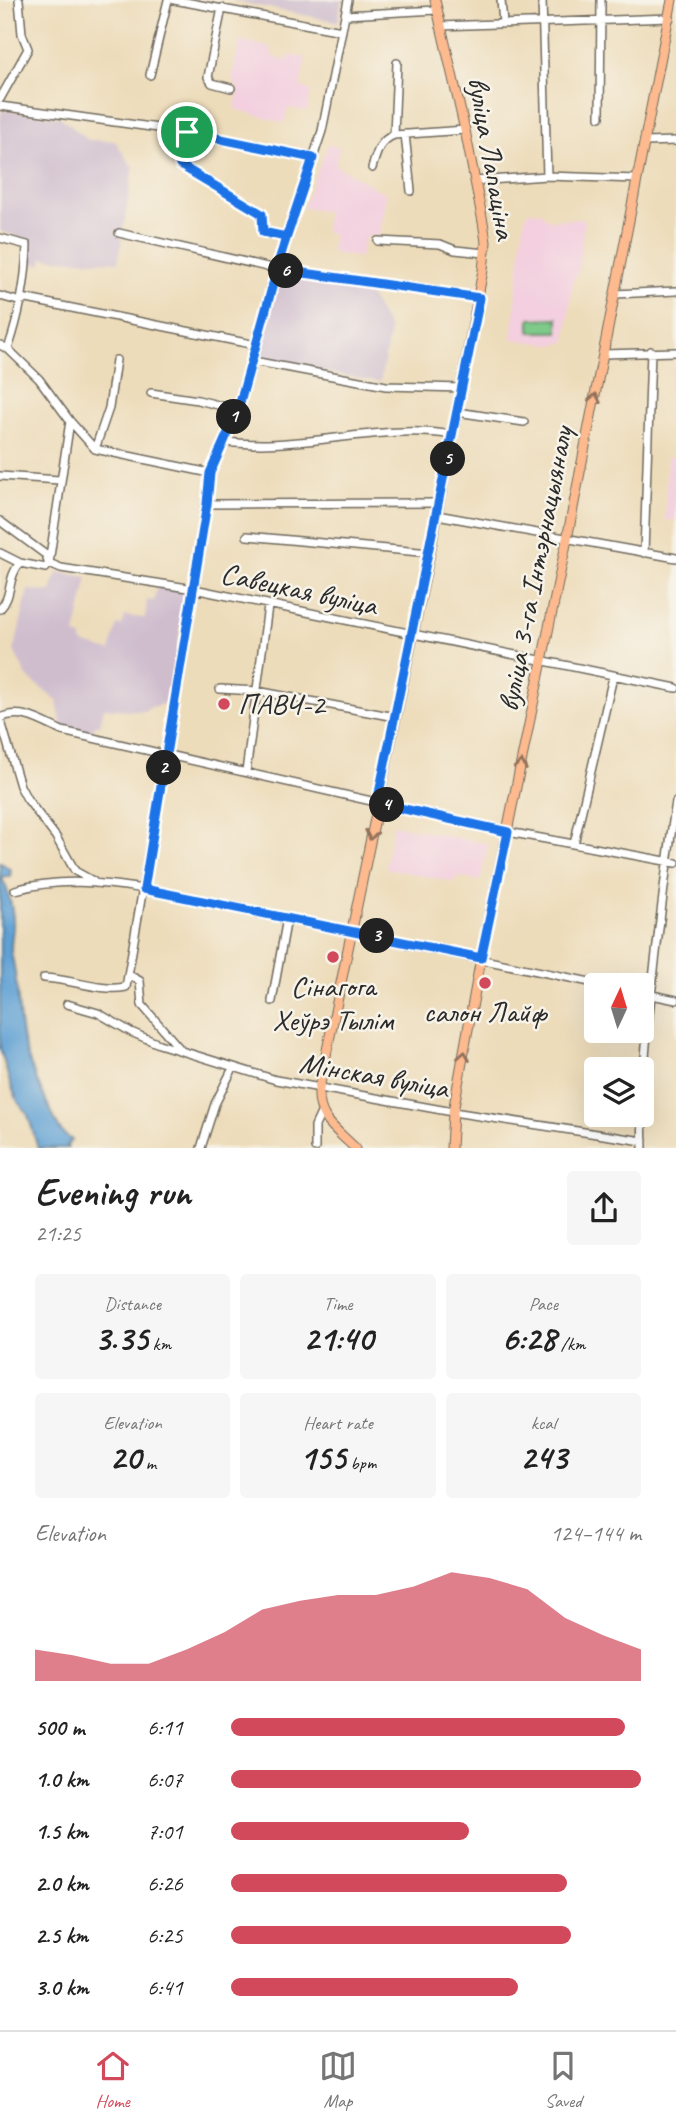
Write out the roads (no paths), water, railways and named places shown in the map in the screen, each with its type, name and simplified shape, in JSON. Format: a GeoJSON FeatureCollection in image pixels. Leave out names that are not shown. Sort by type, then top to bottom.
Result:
{"type":"FeatureCollection","features":[{"type":"Feature","properties":{"kind":"main road","name":"вуліца Лапаціна"},"geometry":{"type":"LineString","coordinates":[[321,1114],[319,1089],[430,553],[480,298],[485,253],[485,233],[465,130],[435,0]]}},
{"type":"Feature","properties":{"kind":"main road","name":"вуліца 3-га Інтэрнацыяналу"},"geometry":{"type":"LineString","coordinates":[[451,1148],[453,1112],[481,958],[567,539],[672,0]]}},
{"type":"Feature","properties":{"kind":"main road"},"geometry":{"type":"LineString","coordinates":[[321,1114],[355,1148]]}},
{"type":"Feature","properties":{"kind":"street"},"geometry":{"type":"LineString","coordinates":[[0,99],[2,90],[28,48],[21,27],[19,0]]}},
{"type":"Feature","properties":{"kind":"street"},"geometry":{"type":"LineString","coordinates":[[150,75],[168,0]]}},
{"type":"Feature","properties":{"kind":"street"},"geometry":{"type":"LineString","coordinates":[[174,0],[342,31]]}},
{"type":"Feature","properties":{"kind":"street"},"geometry":{"type":"LineString","coordinates":[[44,978],[124,989],[129,975],[194,589],[210,473],[238,410],[276,269],[322,131],[348,0]]}},
{"type":"Feature","properties":{"kind":"street"},"geometry":{"type":"LineString","coordinates":[[501,0],[503,23]]}},
{"type":"Feature","properties":{"kind":"street"},"geometry":{"type":"LineString","coordinates":[[542,0],[547,176]]}},
{"type":"Feature","properties":{"kind":"street"},"geometry":{"type":"LineString","coordinates":[[600,117],[601,0]]}},
{"type":"Feature","properties":{"kind":"street"},"geometry":{"type":"LineString","coordinates":[[222,8],[208,77],[212,83],[232,88]]}},
{"type":"Feature","properties":{"kind":"street"},"geometry":{"type":"LineString","coordinates":[[345,15],[437,10]]}},
{"type":"Feature","properties":{"kind":"street"},"geometry":{"type":"LineString","coordinates":[[440,26],[670,18]]}},
{"type":"Feature","properties":{"kind":"street"},"geometry":{"type":"LineString","coordinates":[[394,135],[397,63]]}},
{"type":"Feature","properties":{"kind":"street"},"geometry":{"type":"LineString","coordinates":[[0,106],[187,132],[313,158]]}},
{"type":"Feature","properties":{"kind":"street"},"geometry":{"type":"LineString","coordinates":[[372,168],[379,145],[394,135],[465,130]]}},
{"type":"Feature","properties":{"kind":"street"},"geometry":{"type":"LineString","coordinates":[[187,132],[179,159],[180,165],[262,214],[263,232],[286,237]]}},
{"type":"Feature","properties":{"kind":"street"},"geometry":{"type":"LineString","coordinates":[[405,134],[411,191]]}},
{"type":"Feature","properties":{"kind":"street"},"geometry":{"type":"LineString","coordinates":[[645,142],[676,141]]}},
{"type":"Feature","properties":{"kind":"street"},"geometry":{"type":"LineString","coordinates":[[475,181],[547,176],[637,179]]}},
{"type":"Feature","properties":{"kind":"street"},"geometry":{"type":"LineString","coordinates":[[119,233],[276,269],[480,298]]}},
{"type":"Feature","properties":{"kind":"street"},"geometry":{"type":"LineString","coordinates":[[0,238],[27,245],[18,321],[4,347],[38,379],[95,449],[210,473]]}},
{"type":"Feature","properties":{"kind":"street"},"geometry":{"type":"LineString","coordinates":[[378,241],[440,244],[455,250],[485,253]]}},
{"type":"Feature","properties":{"kind":"street"},"geometry":{"type":"LineString","coordinates":[[615,294],[676,291]]}},
{"type":"Feature","properties":{"kind":"street"},"geometry":{"type":"LineString","coordinates":[[0,296],[256,345]]}},
{"type":"Feature","properties":{"kind":"street"},"geometry":{"type":"LineString","coordinates":[[644,552],[651,351]]}},
{"type":"Feature","properties":{"kind":"street"},"geometry":{"type":"LineString","coordinates":[[603,354],[676,352]]}},
{"type":"Feature","properties":{"kind":"street"},"geometry":{"type":"LineString","coordinates":[[95,449],[109,408],[116,360]]}},
{"type":"Feature","properties":{"kind":"street"},"geometry":{"type":"LineString","coordinates":[[253,361],[386,386],[462,388]]}},
{"type":"Feature","properties":{"kind":"street"},"geometry":{"type":"LineString","coordinates":[[151,393],[198,400],[238,410]]}},
{"type":"Feature","properties":{"kind":"street"},"geometry":{"type":"LineString","coordinates":[[457,412],[524,422]]}},
{"type":"Feature","properties":{"kind":"street"},"geometry":{"type":"LineString","coordinates":[[48,563],[70,421]]}},
{"type":"Feature","properties":{"kind":"street"},"geometry":{"type":"LineString","coordinates":[[223,442],[262,444],[371,435],[453,435]]}},
{"type":"Feature","properties":{"kind":"street"},"geometry":{"type":"LineString","coordinates":[[0,476],[60,480]]}},
{"type":"Feature","properties":{"kind":"street"},"geometry":{"type":"LineString","coordinates":[[207,504],[439,503]]}},
{"type":"Feature","properties":{"kind":"street"},"geometry":{"type":"LineString","coordinates":[[437,515],[676,558]]}},
{"type":"Feature","properties":{"kind":"street"},"geometry":{"type":"LineString","coordinates":[[0,521],[46,555],[48,563]]}},
{"type":"Feature","properties":{"kind":"street"},"geometry":{"type":"LineString","coordinates":[[247,536],[430,553]]}},
{"type":"Feature","properties":{"kind":"street","name":"Савецкая вуліца"},"geometry":{"type":"LineString","coordinates":[[0,554],[20,563],[46,568],[48,563],[61,568],[194,589],[676,688]]}},
{"type":"Feature","properties":{"kind":"street"},"geometry":{"type":"LineString","coordinates":[[0,609],[7,602],[13,570],[20,563]]}},
{"type":"Feature","properties":{"kind":"street"},"geometry":{"type":"LineString","coordinates":[[246,772],[268,606]]}},
{"type":"Feature","properties":{"kind":"street"},"geometry":{"type":"LineString","coordinates":[[574,844],[613,677]]}},
{"type":"Feature","properties":{"kind":"street"},"geometry":{"type":"LineString","coordinates":[[220,689],[257,691],[395,718]]}},
{"type":"Feature","properties":{"kind":"street"},"geometry":{"type":"LineString","coordinates":[[94,881],[75,871],[56,837],[27,799],[20,786],[0,718],[15,713],[27,715],[62,731],[166,755],[508,832],[676,863]]}},
{"type":"Feature","properties":{"kind":"street"},"geometry":{"type":"LineString","coordinates":[[649,973],[676,802]]}},
{"type":"Feature","properties":{"kind":"street"},"geometry":{"type":"LineString","coordinates":[[15,890],[53,882],[94,881],[351,931],[584,981]]}},
{"type":"Feature","properties":{"kind":"street"},"geometry":{"type":"LineString","coordinates":[[272,1001],[287,918]]}},
{"type":"Feature","properties":{"kind":"street"},"geometry":{"type":"LineString","coordinates":[[129,975],[140,981],[142,1005],[181,1049]]}},
{"type":"Feature","properties":{"kind":"street"},"geometry":{"type":"LineString","coordinates":[[654,996],[676,1000]]}},
{"type":"Feature","properties":{"kind":"street","name":"Мінская вуліца"},"geometry":{"type":"LineString","coordinates":[[66,1004],[98,1013],[159,1044],[276,1080],[643,1144]]}},
{"type":"Feature","properties":{"kind":"street"},"geometry":{"type":"LineString","coordinates":[[643,1144],[645,1043]]}},
{"type":"Feature","properties":{"kind":"street"},"geometry":{"type":"LineString","coordinates":[[201,1148],[215,1104],[233,1068]]}},
{"type":"Feature","properties":{"kind":"street","name":"вуліца Лапаціна"},"geometry":{"type":"LineString","coordinates":[[315,1148],[315,1126],[321,1114]]}},
{"type":"Feature","properties":{"kind":"water"},"geometry":{"type":"Polygon","coordinates":[[[0,862],[11,870],[10,876],[4,876],[2,879],[13,915],[11,953],[23,1041],[35,1077],[57,1124],[72,1140],[67,1145],[68,1148],[38,1148],[28,1115],[18,1102],[10,1083],[0,1048],[0,862]]]}},
{"type":"Feature","properties":{"kind":"place","name":"ПАВЧ-2"},"geometry":{"type":"Point","coordinates":[224,704]}},
{"type":"Feature","properties":{"kind":"place","name":"Сінагога Хеўрэ Тылім"},"geometry":{"type":"Point","coordinates":[333,957]}},
{"type":"Feature","properties":{"kind":"place","name":"салон Лайф"},"geometry":{"type":"Point","coordinates":[485,983]}}]}
